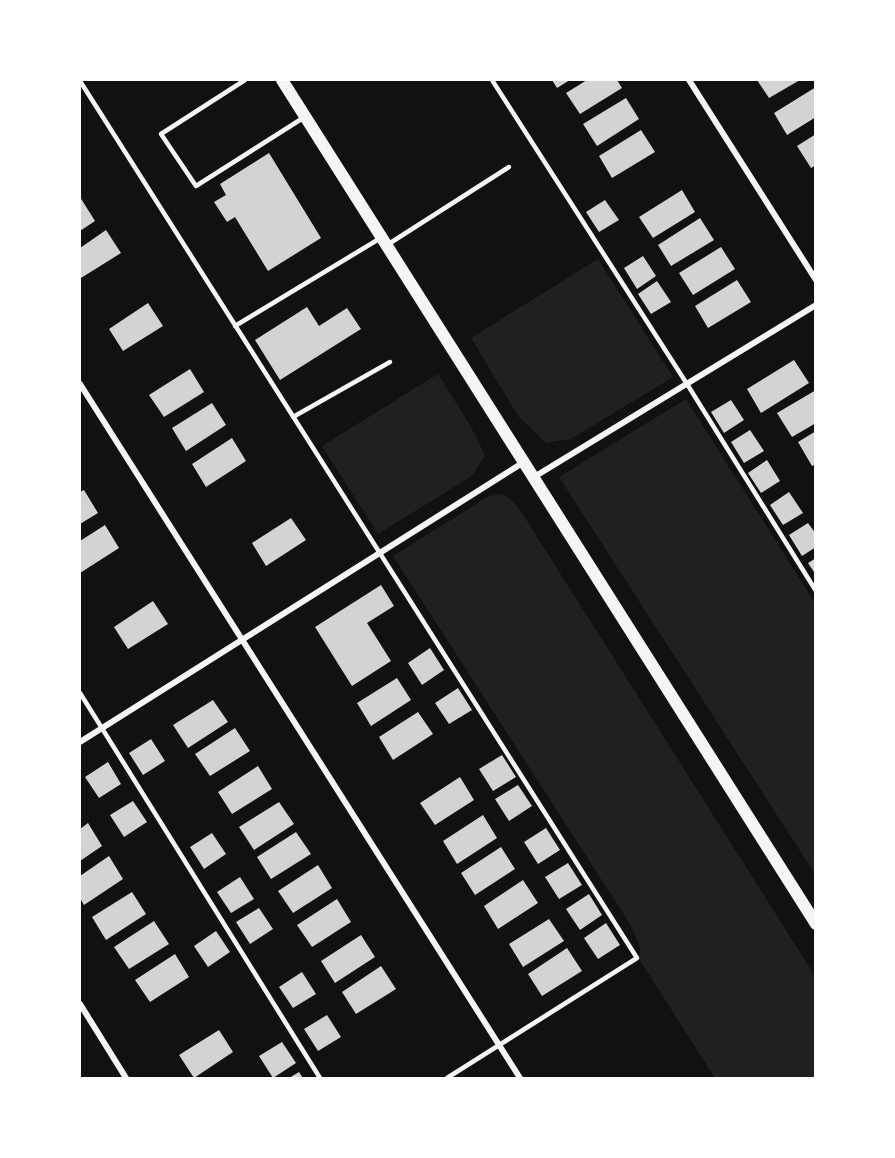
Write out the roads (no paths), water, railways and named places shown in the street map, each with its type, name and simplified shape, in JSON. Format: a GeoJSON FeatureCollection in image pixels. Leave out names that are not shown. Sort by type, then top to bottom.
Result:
{"type":"FeatureCollection","features":[{"type":"Feature","properties":{"kind":"main road"},"geometry":{"type":"LineString","coordinates":[[282,80],[816,924]]}},
{"type":"Feature","properties":{"kind":"street"},"geometry":{"type":"LineString","coordinates":[[689,80],[816,280]]}},
{"type":"Feature","properties":{"kind":"street"},"geometry":{"type":"LineString","coordinates":[[534,477],[816,305]]}},
{"type":"Feature","properties":{"kind":"street"},"geometry":{"type":"LineString","coordinates":[[80,384],[520,1078]]}},
{"type":"Feature","properties":{"kind":"street"},"geometry":{"type":"LineString","coordinates":[[80,742],[524,462]]}},
{"type":"Feature","properties":{"kind":"street"},"geometry":{"type":"LineString","coordinates":[[80,1004],[126,1078]]}},
{"type":"Feature","properties":{"kind":"lane"},"geometry":{"type":"LineString","coordinates":[[244,80],[161,134],[196,186],[306,117]]}},
{"type":"Feature","properties":{"kind":"lane"},"geometry":{"type":"LineString","coordinates":[[492,80],[687,384],[816,591]]}},
{"type":"Feature","properties":{"kind":"lane"},"geometry":{"type":"LineString","coordinates":[[80,81],[637,958],[447,1078]]}},
{"type":"Feature","properties":{"kind":"lane"},"geometry":{"type":"LineString","coordinates":[[235,326],[509,167]]}},
{"type":"Feature","properties":{"kind":"lane"},"geometry":{"type":"LineString","coordinates":[[293,417],[390,362]]}},
{"type":"Feature","properties":{"kind":"lane"},"geometry":{"type":"LineString","coordinates":[[80,693],[320,1078]]}}]}
